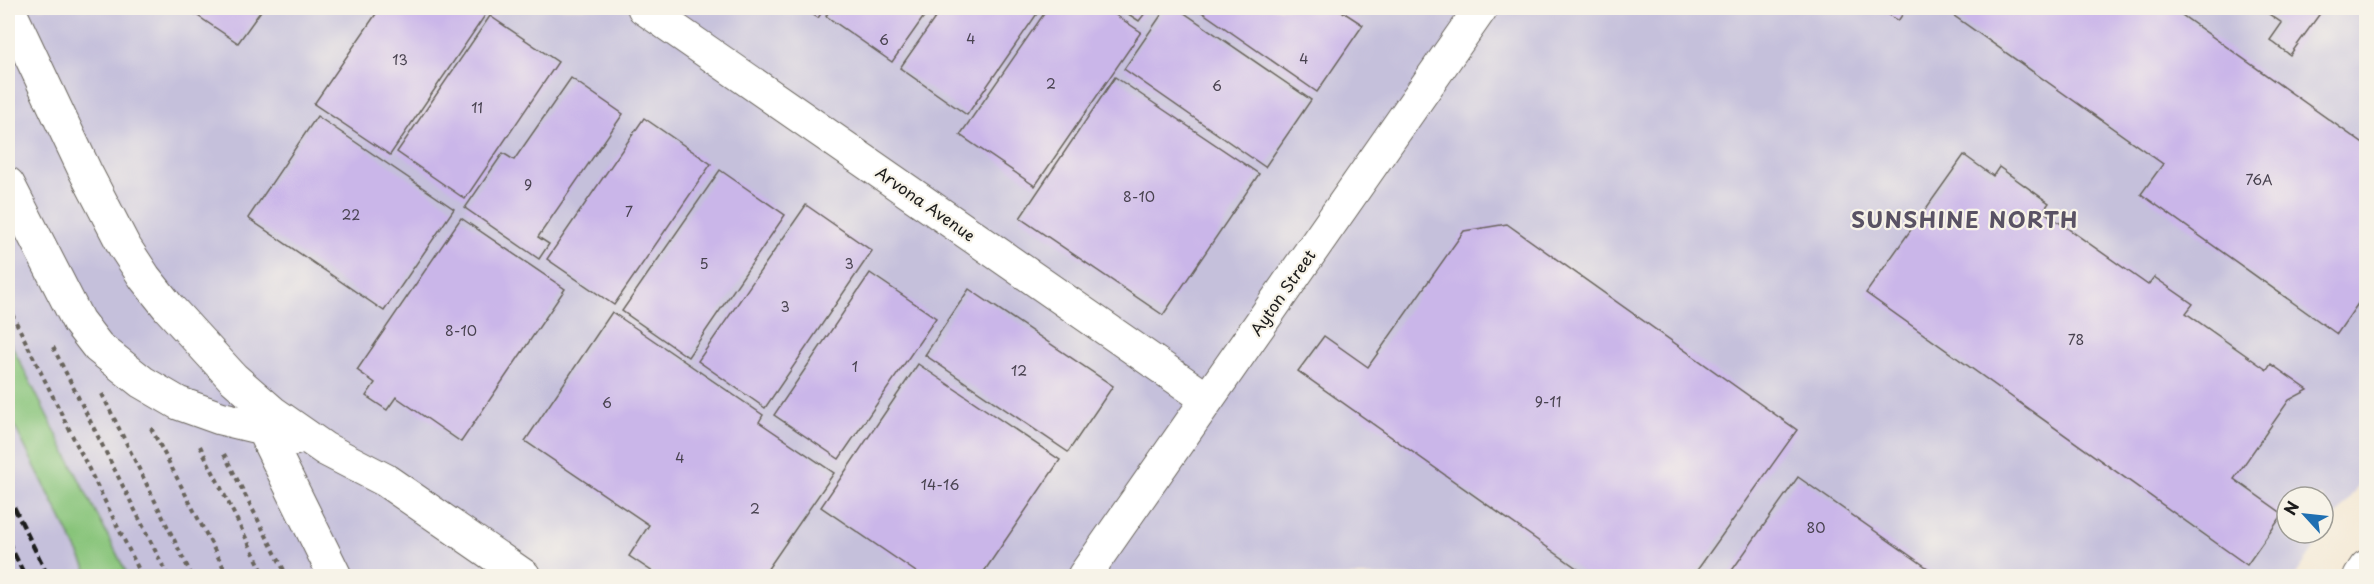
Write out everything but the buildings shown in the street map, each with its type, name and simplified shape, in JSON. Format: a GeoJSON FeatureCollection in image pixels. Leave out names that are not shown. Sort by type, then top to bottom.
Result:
{"type":"FeatureCollection","features":[{"type":"Feature","properties":{"kind":"street"},"geometry":{"type":"LineString","coordinates":[[8,8],[85,171],[124,246],[145,278],[267,420],[334,576]]}},
{"type":"Feature","properties":{"kind":"street","name":"Arvona Avenue"},"geometry":{"type":"LineString","coordinates":[[644,8],[1207,399]]}},
{"type":"Feature","properties":{"kind":"street","name":"Ayton Street"},"geometry":{"type":"LineString","coordinates":[[1084,576],[1481,8]]}},
{"type":"Feature","properties":{"kind":"street"},"geometry":{"type":"LineString","coordinates":[[8,184],[72,311],[98,347],[141,382],[190,408],[267,420],[385,480],[524,576]]}},
{"type":"Feature","properties":{"kind":"street"},"geometry":{"type":"LineString","coordinates":[[2360,576],[2367,567]]}},
{"type":"Feature","properties":{"kind":"path"},"geometry":{"type":"LineString","coordinates":[[8,306],[142,576]]}},
{"type":"Feature","properties":{"kind":"path"},"geometry":{"type":"LineString","coordinates":[[53,346],[168,576]]}},
{"type":"Feature","properties":{"kind":"path"},"geometry":{"type":"LineString","coordinates":[[190,408],[265,576]]}},
{"type":"Feature","properties":{"kind":"path"},"geometry":{"type":"LineString","coordinates":[[190,408],[286,576]]}},
{"type":"Feature","properties":{"kind":"path"},"geometry":{"type":"LineString","coordinates":[[149,424],[228,576]]}},
{"type":"Feature","properties":{"kind":"shaded area"},"geometry":{"type":"Polygon","coordinates":[[[8,8],[2366,8],[2366,474],[2335,519],[2335,485],[2275,485],[2275,545],[2317,545],[2295,576],[108,576],[8,379],[8,8]]]}},
{"type":"Feature","properties":{"kind":"shaded area"},"geometry":{"type":"Polygon","coordinates":[[[8,413],[90,576],[8,576],[8,413]]]}},
{"type":"Feature","properties":{"kind":"green space"},"geometry":{"type":"Polygon","coordinates":[[[8,338],[128,576],[90,576],[8,413],[8,338]]]}},
{"type":"Feature","properties":{"kind":"railway"},"geometry":{"type":"LineString","coordinates":[[8,495],[48,576]]}},
{"type":"Feature","properties":{"kind":"railway"},"geometry":{"type":"LineString","coordinates":[[8,541],[25,576]]}},
{"type":"Feature","properties":{"kind":"district","name":"SUNSHINE NORTH"},"geometry":{"type":"Point","coordinates":[1965,218]}}]}
